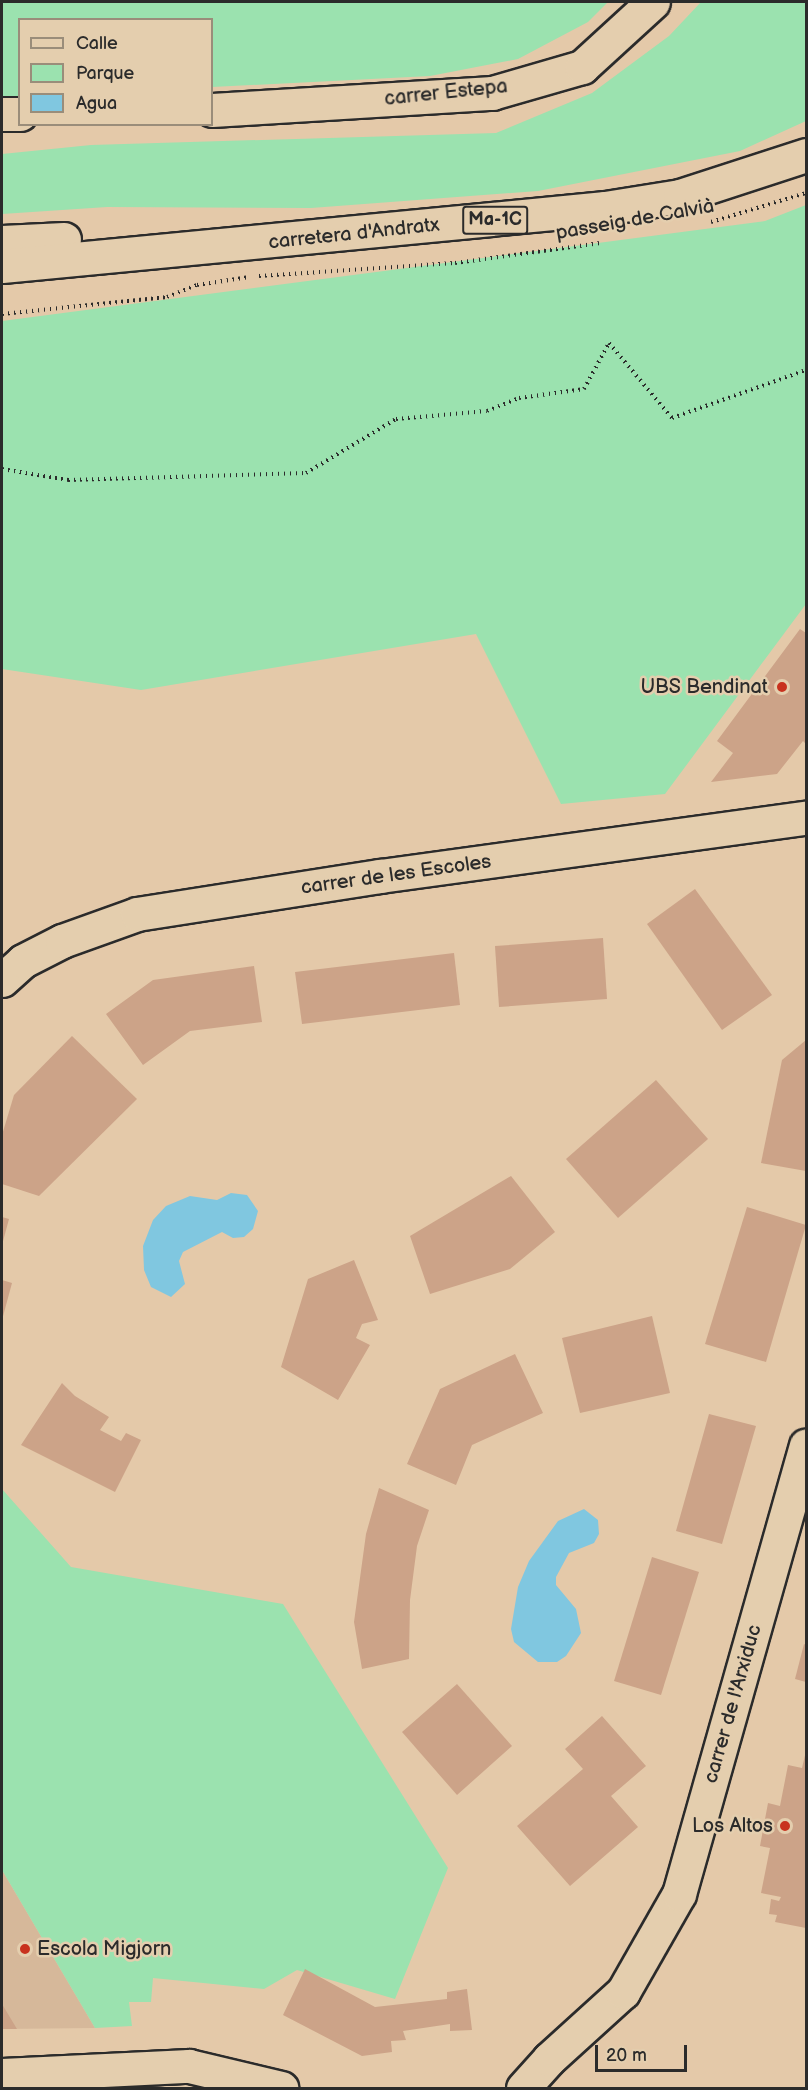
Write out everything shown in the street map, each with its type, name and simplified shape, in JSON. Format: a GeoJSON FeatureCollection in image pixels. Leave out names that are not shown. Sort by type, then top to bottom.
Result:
{"type":"FeatureCollection","features":[{"type":"Feature","properties":{"kind":"street","name":"carrer Estepa"},"geometry":{"type":"LineString","coordinates":[[213,110],[492,93],[582,67],[653,2]]}},
{"type":"Feature","properties":{"kind":"street"},"geometry":{"type":"LineString","coordinates":[[2,114],[18,114]]}},
{"type":"Feature","properties":{"kind":"street","name":"carretera d'Andratx"},"geometry":{"type":"LineString","coordinates":[[2,266],[604,208],[680,196],[807,155]]}},
{"type":"Feature","properties":{"kind":"street"},"geometry":{"type":"LineString","coordinates":[[2,242],[81,239],[127,254]]}},
{"type":"Feature","properties":{"kind":"street","name":"carrer de les Escoles"},"geometry":{"type":"LineString","coordinates":[[2,980],[22,962],[62,941],[137,914],[807,818]]}},
{"type":"Feature","properties":{"kind":"street","name":"carrer de l'Arxiduc"},"geometry":{"type":"LineString","coordinates":[[523,2088],[623,1992],[679,1894],[807,1446]]}},
{"type":"Feature","properties":{"kind":"street"},"geometry":{"type":"LineString","coordinates":[[2,2075],[189,2066],[281,2088]]}},
{"type":"Feature","properties":{"kind":"path","name":"passeig de Calvià"},"geometry":{"type":"LineString","coordinates":[[706,223],[741,216],[807,193]]}},
{"type":"Feature","properties":{"kind":"path","name":"passeig de Calvià"},"geometry":{"type":"LineString","coordinates":[[2,314],[167,297],[197,285],[250,277],[455,263],[613,242]]}},
{"type":"Feature","properties":{"kind":"path"},"geometry":{"type":"LineString","coordinates":[[2,469],[68,480],[306,474],[396,419],[487,411],[519,398],[584,389],[609,343],[672,418],[807,370]]}},
{"type":"Feature","properties":{"kind":"shaded area","name":"Escola Migjorn"},"geometry":{"type":"Polygon","coordinates":[[[2,1870],[95,2028],[2,2029],[2,1870]]]}},
{"type":"Feature","properties":{"kind":"green space"},"geometry":{"type":"Polygon","coordinates":[[[2,2],[608,2],[588,22],[518,59],[430,76],[213,87],[213,18],[18,18],[18,97],[2,98],[2,2]]]}},
{"type":"Feature","properties":{"kind":"green space"},"geometry":{"type":"Polygon","coordinates":[[[701,2],[806,2],[806,121],[740,151],[538,191],[311,208],[107,207],[2,214],[2,154],[91,145],[496,133],[592,93],[669,36],[701,2]]]}},
{"type":"Feature","properties":{"kind":"green space"},"geometry":{"type":"Polygon","coordinates":[[[806,205],[806,604],[665,794],[561,804],[476,634],[141,690],[2,669],[2,321],[765,221],[806,205]]]}},
{"type":"Feature","properties":{"kind":"green space"},"geometry":{"type":"Polygon","coordinates":[[[2,1489],[71,1567],[283,1604],[448,1868],[395,1999],[297,1970],[264,1989],[153,1978],[151,2002],[129,2002],[132,2026],[95,2028],[2,1870],[2,1489]]]}},
{"type":"Feature","properties":{"kind":"water"},"geometry":{"type":"Polygon","coordinates":[[[231,1193],[247,1195],[258,1211],[253,1229],[244,1237],[233,1238],[222,1232],[183,1252],[179,1261],[185,1284],[171,1297],[151,1287],[144,1270],[143,1246],[153,1220],[166,1206],[190,1196],[217,1200],[231,1193]]]}},
{"type":"Feature","properties":{"kind":"water"},"geometry":{"type":"Polygon","coordinates":[[[584,1509],[598,1520],[599,1534],[594,1543],[569,1553],[556,1577],[556,1585],[576,1609],[581,1633],[566,1656],[557,1662],[538,1662],[514,1642],[511,1629],[518,1587],[529,1561],[558,1521],[584,1509]]]}},
{"type":"Feature","properties":{"kind":"building","name":"UBS Bendinat"},"geometry":{"type":"Polygon","coordinates":[[[800,629],[806,633],[806,744],[803,741],[777,774],[711,782],[733,753],[717,741],[800,629]]]}},
{"type":"Feature","properties":{"kind":"building"},"geometry":{"type":"Polygon","coordinates":[[[695,889],[772,995],[722,1030],[647,924],[695,889]]]}},
{"type":"Feature","properties":{"kind":"building"},"geometry":{"type":"Polygon","coordinates":[[[603,938],[607,999],[499,1007],[495,946],[603,938]]]}},
{"type":"Feature","properties":{"kind":"building"},"geometry":{"type":"Polygon","coordinates":[[[454,953],[460,1005],[302,1024],[295,972],[454,953]]]}},
{"type":"Feature","properties":{"kind":"building"},"geometry":{"type":"Polygon","coordinates":[[[254,966],[262,1022],[190,1031],[143,1065],[106,1014],[153,980],[254,966]]]}},
{"type":"Feature","properties":{"kind":"building"},"geometry":{"type":"Polygon","coordinates":[[[72,1036],[137,1099],[39,1196],[2,1184],[2,1135],[14,1095],[72,1036]]]}},
{"type":"Feature","properties":{"kind":"building"},"geometry":{"type":"Polygon","coordinates":[[[806,1040],[806,1171],[761,1163],[782,1060],[806,1040]]]}},
{"type":"Feature","properties":{"kind":"building"},"geometry":{"type":"Polygon","coordinates":[[[656,1080],[708,1139],[618,1218],[566,1159],[656,1080]]]}},
{"type":"Feature","properties":{"kind":"building"},"geometry":{"type":"Polygon","coordinates":[[[511,1176],[555,1232],[510,1269],[430,1294],[410,1236],[511,1176]]]}},
{"type":"Feature","properties":{"kind":"building"},"geometry":{"type":"Polygon","coordinates":[[[747,1207],[806,1225],[766,1362],[705,1344],[747,1207]]]}},
{"type":"Feature","properties":{"kind":"building"},"geometry":{"type":"Polygon","coordinates":[[[2,1217],[9,1219],[2,1245],[2,1217]]]}},
{"type":"Feature","properties":{"kind":"building"},"geometry":{"type":"Polygon","coordinates":[[[354,1260],[378,1320],[362,1324],[356,1338],[370,1345],[338,1400],[281,1367],[308,1279],[354,1260]]]}},
{"type":"Feature","properties":{"kind":"building"},"geometry":{"type":"Polygon","coordinates":[[[2,1280],[12,1283],[2,1320],[2,1280]]]}},
{"type":"Feature","properties":{"kind":"building"},"geometry":{"type":"Polygon","coordinates":[[[652,1316],[670,1393],[580,1413],[562,1338],[652,1316]]]}},
{"type":"Feature","properties":{"kind":"building"},"geometry":{"type":"Polygon","coordinates":[[[515,1354],[543,1413],[472,1445],[456,1485],[407,1464],[440,1389],[515,1354]]]}},
{"type":"Feature","properties":{"kind":"building"},"geometry":{"type":"Polygon","coordinates":[[[62,1383],[75,1396],[109,1417],[100,1430],[121,1441],[126,1433],[141,1440],[115,1492],[21,1445],[62,1383]]]}},
{"type":"Feature","properties":{"kind":"building"},"geometry":{"type":"Polygon","coordinates":[[[709,1414],[756,1426],[722,1544],[676,1531],[709,1414]]]}},
{"type":"Feature","properties":{"kind":"building"},"geometry":{"type":"Polygon","coordinates":[[[379,1488],[429,1510],[417,1546],[410,1600],[409,1659],[362,1669],[354,1622],[366,1534],[379,1488]]]}},
{"type":"Feature","properties":{"kind":"building"},"geometry":{"type":"Polygon","coordinates":[[[652,1557],[699,1572],[661,1695],[614,1681],[652,1557]]]}},
{"type":"Feature","properties":{"kind":"building"},"geometry":{"type":"Polygon","coordinates":[[[804,1644],[806,1645],[806,1682],[795,1679],[804,1644]]]}},
{"type":"Feature","properties":{"kind":"building"},"geometry":{"type":"Polygon","coordinates":[[[457,1684],[512,1746],[457,1795],[402,1732],[457,1684]]]}},
{"type":"Feature","properties":{"kind":"building"},"geometry":{"type":"Polygon","coordinates":[[[602,1716],[646,1766],[611,1796],[638,1827],[570,1886],[517,1826],[583,1769],[565,1749],[602,1716]]]}},
{"type":"Feature","properties":{"kind":"building","name":"Los Altos"},"geometry":{"type":"Polygon","coordinates":[[[806,1751],[806,1928],[775,1922],[777,1915],[769,1914],[771,1899],[779,1901],[781,1897],[761,1893],[770,1848],[760,1846],[768,1803],[780,1806],[788,1765],[802,1768],[806,1751]]]}},
{"type":"Feature","properties":{"kind":"building"},"geometry":{"type":"Polygon","coordinates":[[[305,1969],[375,2007],[447,1999],[447,1992],[467,1989],[472,2030],[450,2031],[450,2024],[403,2031],[406,2040],[391,2041],[392,2052],[362,2056],[283,2015],[305,1969]]]}},
{"type":"Feature","properties":{"kind":"building"},"geometry":{"type":"Polygon","coordinates":[[[2,2004],[17,2029],[2,2029],[2,2004]]]}},
{"type":"Feature","properties":{"kind":"place","name":"UBS Bendinat"},"geometry":{"type":"Point","coordinates":[782,687]}},
{"type":"Feature","properties":{"kind":"place","name":"Los Altos"},"geometry":{"type":"Point","coordinates":[785,1826]}},
{"type":"Feature","properties":{"kind":"place","name":"Escola Migjorn"},"geometry":{"type":"Point","coordinates":[25,1949]}}]}
